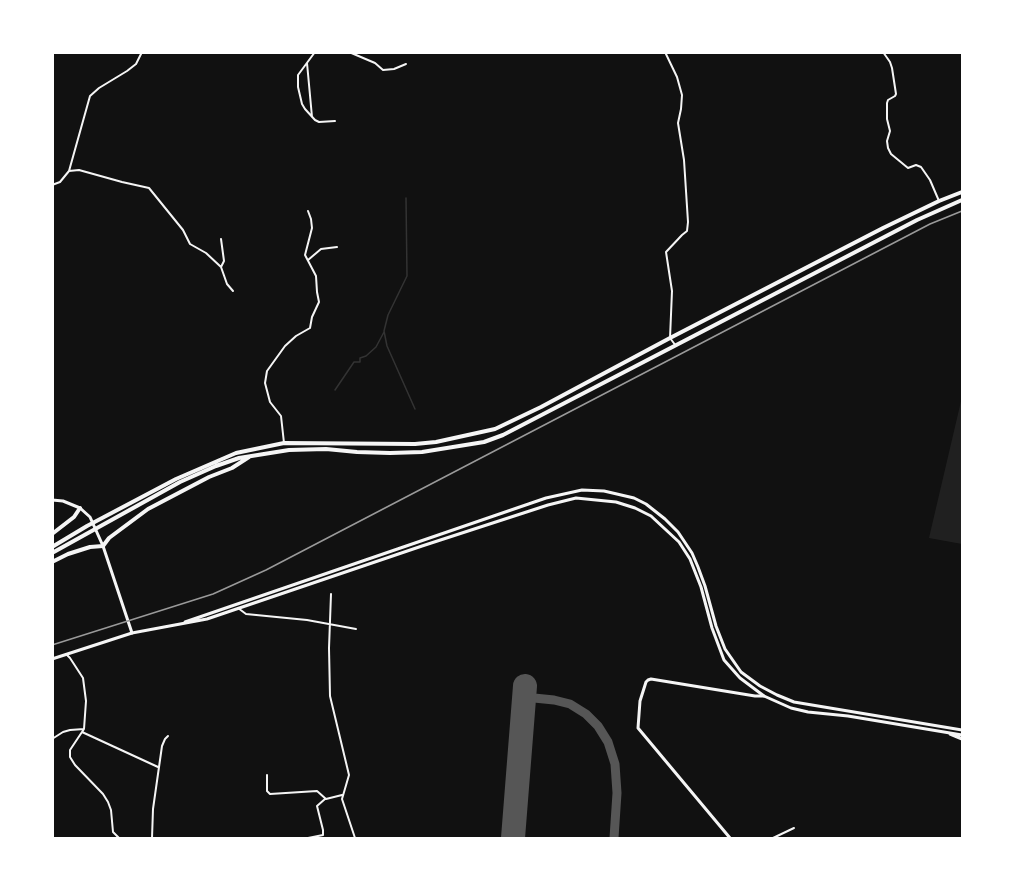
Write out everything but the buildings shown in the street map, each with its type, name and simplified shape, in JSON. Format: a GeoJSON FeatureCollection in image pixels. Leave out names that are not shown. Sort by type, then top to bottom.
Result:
{"type":"FeatureCollection","features":[{"type":"Feature","properties":{"kind":"highway"},"geometry":{"type":"LineString","coordinates":[[52,553],[200,468],[236,453],[285,442],[415,444],[447,440],[495,429],[883,228],[963,192]]}},
{"type":"Feature","properties":{"kind":"highway"},"geometry":{"type":"LineString","coordinates":[[52,547],[87,526],[154,494],[239,458],[289,450],[422,452],[484,442],[524,425],[917,220],[963,200]]}},
{"type":"Feature","properties":{"kind":"highway"},"geometry":{"type":"LineString","coordinates":[[52,562],[90,547],[103,546],[109,538],[148,509],[209,477],[232,468],[252,455]]}},
{"type":"Feature","properties":{"kind":"highway"},"geometry":{"type":"LineString","coordinates":[[52,534],[74,517],[80,508]]}},
{"type":"Feature","properties":{"kind":"main road"},"geometry":{"type":"LineString","coordinates":[[175,625],[546,498],[582,490],[610,492],[634,498],[646,504],[678,532],[692,553],[725,649],[741,672],[768,691],[794,702],[963,730]]}},
{"type":"Feature","properties":{"kind":"main road"},"geometry":{"type":"LineString","coordinates":[[546,498],[548,505]]}},
{"type":"Feature","properties":{"kind":"main road"},"geometry":{"type":"LineString","coordinates":[[52,659],[132,633],[207,619],[548,505],[576,498],[616,502],[635,508],[651,516],[679,542],[690,559],[724,660],[740,678],[764,696],[791,708],[808,712],[948,732],[963,737]]}},
{"type":"Feature","properties":{"kind":"main road"},"geometry":{"type":"LineString","coordinates":[[52,500],[63,501],[80,508],[90,517],[103,546],[132,633]]}},
{"type":"Feature","properties":{"kind":"main road"},"geometry":{"type":"LineString","coordinates":[[730,838],[639,729],[637,724],[640,701],[649,679],[764,696]]}},
{"type":"Feature","properties":{"kind":"street"},"geometry":{"type":"LineString","coordinates":[[52,185],[60,182],[69,171],[90,96],[136,64],[142,52]]}},
{"type":"Feature","properties":{"kind":"street"},"geometry":{"type":"LineString","coordinates":[[315,52],[299,72],[298,87],[303,106],[312,118],[319,122],[335,121]]}},
{"type":"Feature","properties":{"kind":"street"},"geometry":{"type":"LineString","coordinates":[[349,52],[375,63],[383,70],[394,69],[406,64]]}},
{"type":"Feature","properties":{"kind":"street"},"geometry":{"type":"LineString","coordinates":[[665,52],[677,76],[682,95],[678,126],[684,160],[688,222],[687,231],[666,252],[672,291],[670,338],[676,346]]}},
{"type":"Feature","properties":{"kind":"street"},"geometry":{"type":"LineString","coordinates":[[883,52],[890,62],[896,93],[896,96],[887,103],[886,118],[890,131],[887,141],[888,148],[908,168],[914,165],[921,167],[930,180],[939,201]]}},
{"type":"Feature","properties":{"kind":"street"},"geometry":{"type":"LineString","coordinates":[[307,63],[312,118]]}},
{"type":"Feature","properties":{"kind":"street"},"geometry":{"type":"LineString","coordinates":[[69,171],[87,172],[149,188],[183,230],[190,244],[206,253],[221,267],[227,284],[233,291]]}},
{"type":"Feature","properties":{"kind":"street"},"geometry":{"type":"LineString","coordinates":[[285,442],[282,418],[270,402],[265,387],[269,366],[287,343],[309,329],[319,302],[316,276],[305,252],[312,224],[308,211]]}},
{"type":"Feature","properties":{"kind":"street"},"geometry":{"type":"LineString","coordinates":[[221,239],[224,261],[221,267]]}},
{"type":"Feature","properties":{"kind":"street"},"geometry":{"type":"LineString","coordinates":[[308,260],[321,249],[338,247]]}},
{"type":"Feature","properties":{"kind":"street"},"geometry":{"type":"LineString","coordinates":[[331,594],[330,696],[349,775],[342,795],[343,803],[355,838]]}},
{"type":"Feature","properties":{"kind":"street"},"geometry":{"type":"LineString","coordinates":[[238,608],[246,614],[356,629]]}},
{"type":"Feature","properties":{"kind":"street"},"geometry":{"type":"LineString","coordinates":[[66,654],[85,684],[86,711],[83,730],[70,750],[70,757],[75,765],[98,787],[108,802],[114,835],[119,838]]}},
{"type":"Feature","properties":{"kind":"street"},"geometry":{"type":"LineString","coordinates":[[52,739],[63,732],[83,730],[158,767]]}},
{"type":"Feature","properties":{"kind":"street"},"geometry":{"type":"LineString","coordinates":[[152,838],[158,767],[163,742],[168,736]]}},
{"type":"Feature","properties":{"kind":"street"},"geometry":{"type":"LineString","coordinates":[[267,775],[268,794],[318,791],[325,799]]}},
{"type":"Feature","properties":{"kind":"street"},"geometry":{"type":"LineString","coordinates":[[308,838],[323,835],[317,806],[325,799],[342,795]]}},
{"type":"Feature","properties":{"kind":"street"},"geometry":{"type":"LineString","coordinates":[[772,838],[794,828]]}},
{"type":"Feature","properties":{"kind":"shaded area"},"geometry":{"type":"Polygon","coordinates":[[[962,397],[962,544],[929,538],[962,397]]]}},
{"type":"Feature","properties":{"kind":"waterway"},"geometry":{"type":"LineString","coordinates":[[406,198],[407,276],[388,315],[384,331],[387,346],[415,409]]}},
{"type":"Feature","properties":{"kind":"waterway"},"geometry":{"type":"LineString","coordinates":[[335,390],[354,362],[360,362],[360,358],[376,347],[384,332]]}},
{"type":"Feature","properties":{"kind":"taxiway"},"geometry":{"type":"LineString","coordinates":[[524,697],[570,704],[586,714],[598,726],[608,742],[615,764],[617,793],[614,838]]}},
{"type":"Feature","properties":{"kind":"runway"},"geometry":{"type":"LineString","coordinates":[[513,838],[525,686]]}},
{"type":"Feature","properties":{"kind":"railway"},"geometry":{"type":"LineString","coordinates":[[52,645],[213,594],[266,570],[930,224],[962,211]]}}]}
